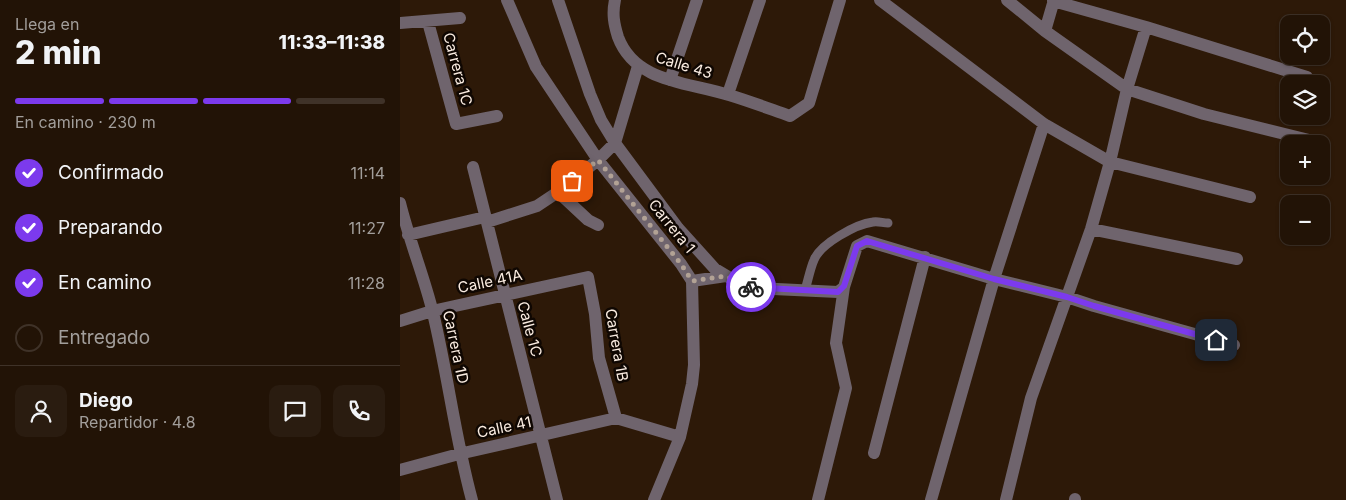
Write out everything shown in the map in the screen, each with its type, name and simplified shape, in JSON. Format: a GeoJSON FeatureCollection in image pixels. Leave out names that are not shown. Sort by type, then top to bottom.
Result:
{"type":"FeatureCollection","features":[{"type":"Feature","properties":{"kind":"street","name":"Carrera 1"},"geometry":{"type":"LineString","coordinates":[[507,0],[536,67],[598,160],[681,264],[692,281]]}},
{"type":"Feature","properties":{"kind":"street"},"geometry":{"type":"LineString","coordinates":[[558,0],[590,94],[601,120],[615,143],[678,228],[714,268],[740,284],[754,288],[838,292],[844,286]]}},
{"type":"Feature","properties":{"kind":"street"},"geometry":{"type":"LineString","coordinates":[[670,80],[697,0]]}},
{"type":"Feature","properties":{"kind":"street"},"geometry":{"type":"LineString","coordinates":[[728,94],[760,0]]}},
{"type":"Feature","properties":{"kind":"street","name":"Calle 43"},"geometry":{"type":"LineString","coordinates":[[614,4],[612,20],[620,42],[628,56],[638,66],[651,74],[728,94],[790,116],[810,103],[840,0]]}},
{"type":"Feature","properties":{"kind":"street"},"geometry":{"type":"LineString","coordinates":[[880,0],[1044,124],[1110,162],[1250,196]]}},
{"type":"Feature","properties":{"kind":"street"},"geometry":{"type":"LineString","coordinates":[[1007,0],[1044,31],[1127,89],[1204,114],[1289,135]]}},
{"type":"Feature","properties":{"kind":"street"},"geometry":{"type":"LineString","coordinates":[[1044,31],[1054,0],[1301,75]]}},
{"type":"Feature","properties":{"kind":"street"},"geometry":{"type":"LineString","coordinates":[[400,22],[428,22],[460,18]]}},
{"type":"Feature","properties":{"kind":"street","name":"Carrera 1C"},"geometry":{"type":"LineString","coordinates":[[428,22],[456,124],[497,116]]}},
{"type":"Feature","properties":{"kind":"street"},"geometry":{"type":"LineString","coordinates":[[1006,500],[1031,398],[1090,229],[1110,162],[1127,89],[1146,27]]}},
{"type":"Feature","properties":{"kind":"street"},"geometry":{"type":"LineString","coordinates":[[408,235],[486,220],[537,206],[558,192],[598,160],[615,143],[638,66]]}},
{"type":"Feature","properties":{"kind":"street"},"geometry":{"type":"LineString","coordinates":[[931,500],[994,279],[1044,124]]}},
{"type":"Feature","properties":{"kind":"street","name":"Calle 1C"},"geometry":{"type":"LineString","coordinates":[[473,167],[557,500]]}},
{"type":"Feature","properties":{"kind":"street"},"geometry":{"type":"LineString","coordinates":[[558,192],[588,220],[598,225]]}},
{"type":"Feature","properties":{"kind":"street","name":"Carrera 1D"},"geometry":{"type":"LineString","coordinates":[[400,203],[432,311],[448,382],[459,454],[472,500]]}},
{"type":"Feature","properties":{"kind":"street"},"geometry":{"type":"LineString","coordinates":[[1090,229],[1237,259]]}},
{"type":"Feature","properties":{"kind":"street"},"geometry":{"type":"LineString","coordinates":[[818,500],[846,388],[836,343],[844,286],[854,252],[861,243],[867,241],[875,242],[994,279],[1067,297],[1234,345]]}},
{"type":"Feature","properties":{"kind":"street"},"geometry":{"type":"LineString","coordinates":[[874,453],[925,257]]}},
{"type":"Feature","properties":{"kind":"street"},"geometry":{"type":"LineString","coordinates":[[654,500],[680,437],[692,384],[694,365],[692,281],[726,276]]}},
{"type":"Feature","properties":{"kind":"street","name":"Calle 41A"},"geometry":{"type":"LineString","coordinates":[[400,321],[432,311],[588,277]]}},
{"type":"Feature","properties":{"kind":"street","name":"Carrera 1B"},"geometry":{"type":"LineString","coordinates":[[588,277],[595,314],[599,358],[616,418]]}},
{"type":"Feature","properties":{"kind":"street"},"geometry":{"type":"LineString","coordinates":[[616,418],[680,437]]}},
{"type":"Feature","properties":{"kind":"street","name":"Calle 41"},"geometry":{"type":"LineString","coordinates":[[400,470],[459,454],[616,418]]}},
{"type":"Feature","properties":{"kind":"lane"},"geometry":{"type":"LineString","coordinates":[[805,290],[814,259],[823,249],[845,233],[864,224],[874,222],[888,223]]}},
{"type":"Feature","properties":{"kind":"way so far"},"geometry":{"type":"LineString","coordinates":[[572,181],[598,160],[681,264],[692,281],[726,276],[740,284],[751,287]]}},
{"type":"Feature","properties":{"kind":"route"},"geometry":{"type":"LineString","coordinates":[[751,287],[838,292],[844,286],[857,246],[867,241],[994,279],[1067,297],[1216,340]]}}]}
